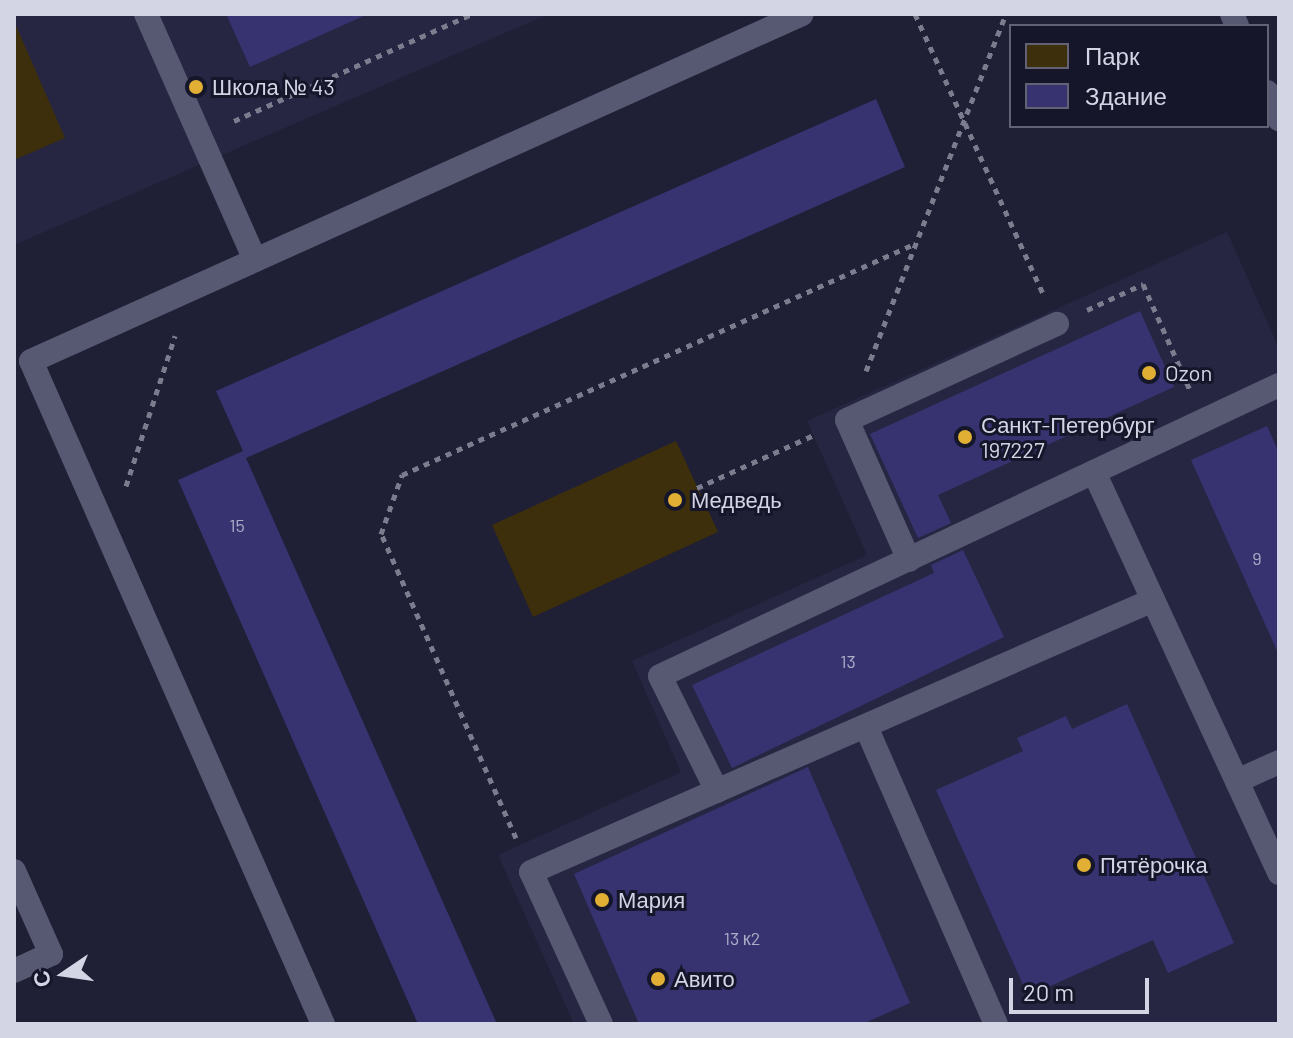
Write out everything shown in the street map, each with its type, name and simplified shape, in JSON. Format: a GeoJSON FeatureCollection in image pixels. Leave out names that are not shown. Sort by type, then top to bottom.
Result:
{"type":"FeatureCollection","features":[{"type":"Feature","properties":{"kind":"lane"},"geometry":{"type":"LineString","coordinates":[[146,14],[255,260]]}},
{"type":"Feature","properties":{"kind":"lane"},"geometry":{"type":"LineString","coordinates":[[323,1024],[31,361],[802,14]]}},
{"type":"Feature","properties":{"kind":"lane"},"geometry":{"type":"LineString","coordinates":[[1269,96],[1279,119]]}},
{"type":"Feature","properties":{"kind":"lane"},"geometry":{"type":"LineString","coordinates":[[909,560],[847,420],[1057,324]]}},
{"type":"Feature","properties":{"kind":"lane"},"geometry":{"type":"LineString","coordinates":[[717,791],[660,676],[1278,387]]}},
{"type":"Feature","properties":{"kind":"lane"},"geometry":{"type":"LineString","coordinates":[[1094,472],[1279,873]]}},
{"type":"Feature","properties":{"kind":"lane"},"geometry":{"type":"LineString","coordinates":[[601,1024],[531,872],[867,729],[1153,600]]}},
{"type":"Feature","properties":{"kind":"lane"},"geometry":{"type":"LineString","coordinates":[[867,729],[996,1024]]}},
{"type":"Feature","properties":{"kind":"lane"},"geometry":{"type":"LineString","coordinates":[[1237,781],[1279,762]]}},
{"type":"Feature","properties":{"kind":"lane"},"geometry":{"type":"LineString","coordinates":[[14,871],[51,954],[14,971]]}},
{"type":"Feature","properties":{"kind":"path"},"geometry":{"type":"LineString","coordinates":[[200,137],[472,14]]}},
{"type":"Feature","properties":{"kind":"path"},"geometry":{"type":"LineString","coordinates":[[915,14],[1057,324],[1143,284],[1203,421]]}},
{"type":"Feature","properties":{"kind":"path"},"geometry":{"type":"LineString","coordinates":[[697,488],[847,420],[1006,14]]}},
{"type":"Feature","properties":{"kind":"path"},"geometry":{"type":"LineString","coordinates":[[531,872],[381,534],[402,475],[914,244]]}},
{"type":"Feature","properties":{"kind":"path"},"geometry":{"type":"LineString","coordinates":[[109,537],[191,289]]}},
{"type":"Feature","properties":{"kind":"shaded area","name":"Школа № 43"},"geometry":{"type":"Polygon","coordinates":[[[14,14],[549,14],[14,245],[14,14]]]}},
{"type":"Feature","properties":{"kind":"shaded area"},"geometry":{"type":"Polygon","coordinates":[[[1227,232],[1279,348],[1279,1024],[574,1024],[498,855],[681,772],[632,661],[867,555],[807,421],[1227,232]]]}},
{"type":"Feature","properties":{"kind":"green space"},"geometry":{"type":"Polygon","coordinates":[[[14,21],[65,138],[14,160],[14,21]]]}},
{"type":"Feature","properties":{"kind":"green space"},"geometry":{"type":"Polygon","coordinates":[[[676,441],[718,532],[533,617],[492,525],[676,441]]]}},
{"type":"Feature","properties":{"kind":"building"},"geometry":{"type":"Polygon","coordinates":[[[226,14],[368,14],[250,67],[226,14]]]}},
{"type":"Feature","properties":{"kind":"building"},"geometry":{"type":"Polygon","coordinates":[[[876,99],[905,167],[246,458],[497,1024],[418,1024],[178,480],[243,451],[216,391],[876,99]]]}},
{"type":"Feature","properties":{"kind":"building"},"geometry":{"type":"Polygon","coordinates":[[[1140,311],[1174,387],[938,495],[951,523],[918,538],[870,434],[1140,311]]]}},
{"type":"Feature","properties":{"kind":"building"},"geometry":{"type":"Polygon","coordinates":[[[1267,426],[1279,453],[1279,655],[1191,460],[1267,426]]]}},
{"type":"Feature","properties":{"kind":"building"},"geometry":{"type":"Polygon","coordinates":[[[963,550],[1004,637],[732,768],[692,685],[934,573],[931,565],[963,550]]]}},
{"type":"Feature","properties":{"kind":"building","name":"Пятёрочка"},"geometry":{"type":"Polygon","coordinates":[[[1127,704],[1234,943],[1168,973],[1153,940],[1028,996],[936,790],[1023,751],[1017,738],[1066,716],[1072,729],[1127,704]]]}},
{"type":"Feature","properties":{"kind":"building"},"geometry":{"type":"Polygon","coordinates":[[[808,767],[910,1003],[862,1024],[639,1024],[574,874],[808,767]]]}},
{"type":"Feature","properties":{"kind":"place","name":"Школа № 43"},"geometry":{"type":"Point","coordinates":[196,87]}},
{"type":"Feature","properties":{"kind":"place","name":"Ozon"},"geometry":{"type":"Point","coordinates":[1149,373]}},
{"type":"Feature","properties":{"kind":"place","name":"Санкт-Петербург 197227"},"geometry":{"type":"Point","coordinates":[965,437]}},
{"type":"Feature","properties":{"kind":"place","name":"Медведь"},"geometry":{"type":"Point","coordinates":[675,500]}},
{"type":"Feature","properties":{"kind":"place","name":"Пятёрочка"},"geometry":{"type":"Point","coordinates":[1084,865]}},
{"type":"Feature","properties":{"kind":"place","name":"Мария"},"geometry":{"type":"Point","coordinates":[602,900]}},
{"type":"Feature","properties":{"kind":"place","name":"Авито"},"geometry":{"type":"Point","coordinates":[658,979]}}]}
